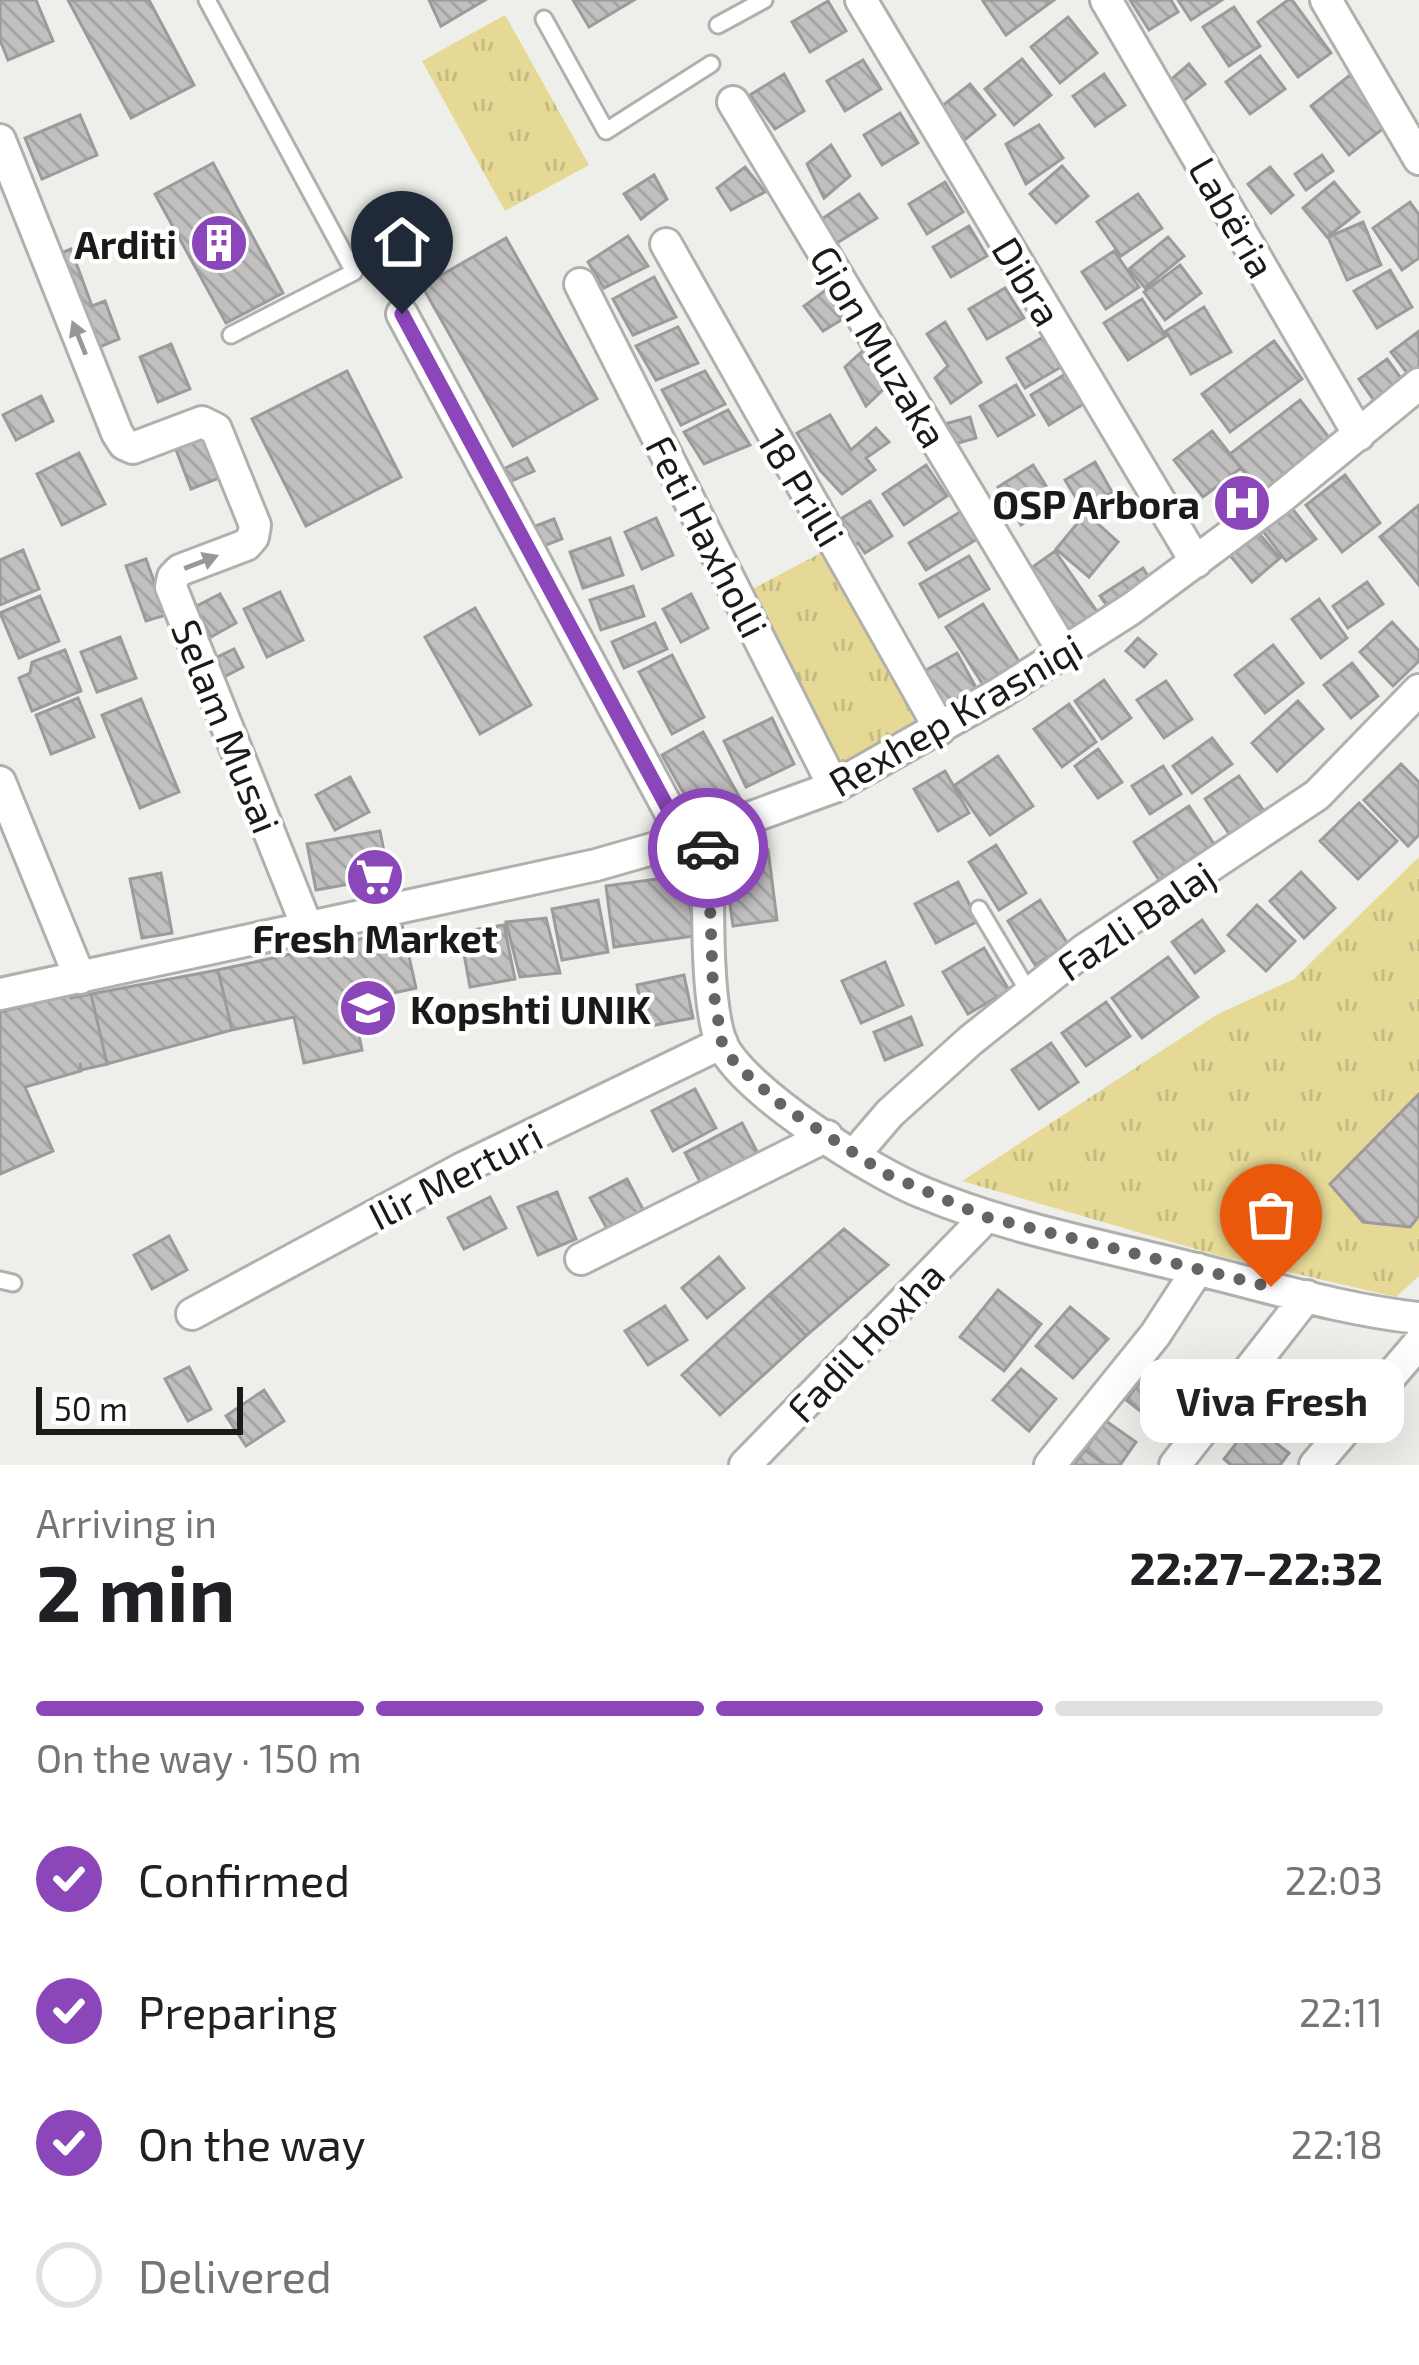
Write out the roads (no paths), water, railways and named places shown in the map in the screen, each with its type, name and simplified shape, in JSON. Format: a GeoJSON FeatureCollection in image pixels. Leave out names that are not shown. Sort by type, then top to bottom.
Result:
{"type":"FeatureCollection","features":[{"type":"Feature","properties":{"kind":"street","name":"Dibra"},"geometry":{"type":"LineString","coordinates":[[860,0],[1196,562]]}},
{"type":"Feature","properties":{"kind":"street","name":"Labëria"},"geometry":{"type":"LineString","coordinates":[[1106,0],[1359,435]]}},
{"type":"Feature","properties":{"kind":"street"},"geometry":{"type":"LineString","coordinates":[[1326,0],[1419,159]]}},
{"type":"Feature","properties":{"kind":"street","name":"Gjon Muzaka"},"geometry":{"type":"LineString","coordinates":[[733,102],[1064,653]]}},
{"type":"Feature","properties":{"kind":"street","name":"Selam Musai"},"geometry":{"type":"LineString","coordinates":[[0,140],[117,434],[133,448],[210,423],[255,525],[254,537],[246,545],[180,570],[171,587],[308,929]]}},
{"type":"Feature","properties":{"kind":"street","name":"18 Prilli"},"geometry":{"type":"LineString","coordinates":[[666,244],[940,729]]}},
{"type":"Feature","properties":{"kind":"street","name":"Feti Haxholli"},"geometry":{"type":"LineString","coordinates":[[580,284],[834,787]]}},
{"type":"Feature","properties":{"kind":"street"},"geometry":{"type":"LineString","coordinates":[[402,314],[696,836],[722,1043]]}},
{"type":"Feature","properties":{"kind":"street","name":"Rexhep Krasniqi"},"geometry":{"type":"LineString","coordinates":[[0,994],[498,889],[696,836],[834,787],[1064,653],[1196,562],[1419,384]]}},
{"type":"Feature","properties":{"kind":"street","name":"Fazli Balaj"},"geometry":{"type":"LineString","coordinates":[[854,1154],[890,1113],[971,1040],[1084,950],[1317,795],[1419,690]]}},
{"type":"Feature","properties":{"kind":"street"},"geometry":{"type":"LineString","coordinates":[[0,782],[80,979]]}},
{"type":"Feature","properties":{"kind":"street","name":"Fadil Hoxha"},"geometry":{"type":"LineString","coordinates":[[722,1043],[755,1083],[854,1154],[918,1191],[986,1217],[1307,1296],[1419,1318]]}},
{"type":"Feature","properties":{"kind":"street","name":"Ilir Merturi"},"geometry":{"type":"LineString","coordinates":[[192,1314],[461,1169],[722,1043]]}},
{"type":"Feature","properties":{"kind":"street"},"geometry":{"type":"LineString","coordinates":[[581,1259],[827,1136]]}},
{"type":"Feature","properties":{"kind":"street","name":"Fadil Hoxha"},"geometry":{"type":"LineString","coordinates":[[745,1465],[986,1217]]}},
{"type":"Feature","properties":{"kind":"street"},"geometry":{"type":"LineString","coordinates":[[1050,1465],[1155,1336],[1198,1269]]}},
{"type":"Feature","properties":{"kind":"street"},"geometry":{"type":"LineString","coordinates":[[1175,1465],[1307,1296]]}},
{"type":"Feature","properties":{"kind":"street"},"geometry":{"type":"LineString","coordinates":[[1333,1459],[1419,1343]]}},
{"type":"Feature","properties":{"kind":"lane"},"geometry":{"type":"LineString","coordinates":[[207,0],[354,272],[231,335]]}},
{"type":"Feature","properties":{"kind":"lane"},"geometry":{"type":"LineString","coordinates":[[718,25],[764,0]]}},
{"type":"Feature","properties":{"kind":"lane"},"geometry":{"type":"LineString","coordinates":[[544,19],[606,130],[710,64]]}},
{"type":"Feature","properties":{"kind":"lane"},"geometry":{"type":"LineString","coordinates":[[979,909],[1030,994]]}},
{"type":"Feature","properties":{"kind":"place","name":"Arditi"},"geometry":{"type":"Point","coordinates":[219,243]}},
{"type":"Feature","properties":{"kind":"place","name":"OSP Arbora"},"geometry":{"type":"Point","coordinates":[1242,503]}},
{"type":"Feature","properties":{"kind":"place","name":"Fresh Market"},"geometry":{"type":"Point","coordinates":[375,877]}},
{"type":"Feature","properties":{"kind":"place","name":"Kopshti UNIK"},"geometry":{"type":"Point","coordinates":[368,1008]}},
{"type":"Feature","properties":{"kind":"place","name":"Viva Fresh"},"geometry":{"type":"Point","coordinates":[1271,1287]}}]}
